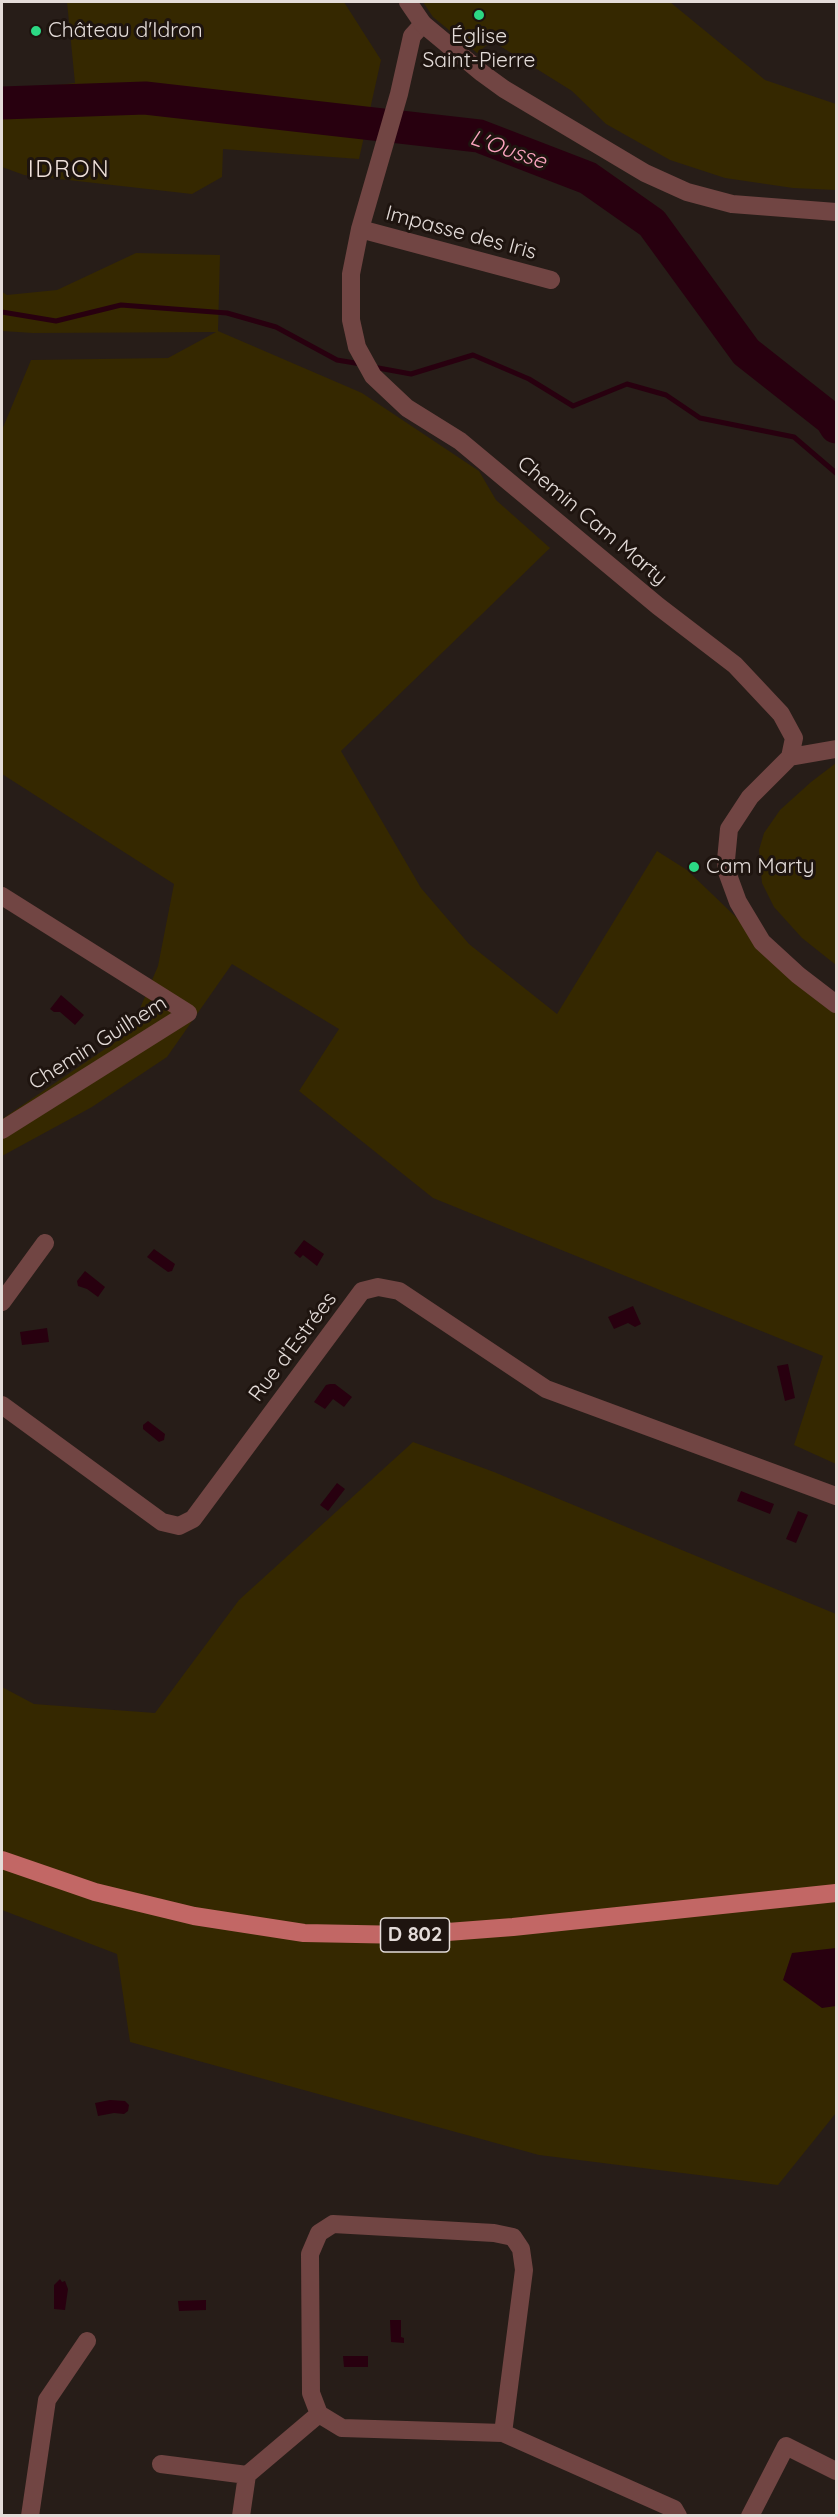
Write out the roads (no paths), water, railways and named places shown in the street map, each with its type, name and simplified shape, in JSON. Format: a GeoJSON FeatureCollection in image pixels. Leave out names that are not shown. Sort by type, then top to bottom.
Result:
{"type":"FeatureCollection","features":[{"type":"Feature","properties":{"kind":"main road","name":"D 802"},"geometry":{"type":"LineString","coordinates":[[2,1860],[95,1892],[194,1916],[304,1933],[408,1935],[513,1928],[837,1893]]}},
{"type":"Feature","properties":{"kind":"street"},"geometry":{"type":"LineString","coordinates":[[408,2],[423,24],[504,88],[645,173],[687,192],[732,204],[837,212]]}},
{"type":"Feature","properties":{"kind":"street","name":"Chemin Cam Marty"},"geometry":{"type":"LineString","coordinates":[[423,24],[412,36],[399,94],[360,229],[351,274],[351,320],[357,347],[373,376],[407,408],[460,441],[499,472],[541,511],[735,665],[781,714],[794,738],[790,757]]}},
{"type":"Feature","properties":{"kind":"street","name":"Impasse des Iris"},"geometry":{"type":"LineString","coordinates":[[360,229],[551,280]]}},
{"type":"Feature","properties":{"kind":"street"},"geometry":{"type":"LineString","coordinates":[[837,748],[790,757],[750,797],[729,829],[726,852],[728,872],[741,908],[762,942],[798,975],[837,1004]]}},
{"type":"Feature","properties":{"kind":"street","name":"Chemin Guilhem"},"geometry":{"type":"LineString","coordinates":[[2,896],[188,1013],[2,1130]]}},
{"type":"Feature","properties":{"kind":"street"},"geometry":{"type":"LineString","coordinates":[[2,1302],[45,1243]]}},
{"type":"Feature","properties":{"kind":"street","name":"Rue d’Estrées"},"geometry":{"type":"LineString","coordinates":[[2,1405],[162,1522],[179,1526],[193,1519],[362,1291],[378,1287],[399,1291],[546,1389],[837,1496]]}},
{"type":"Feature","properties":{"kind":"street"},"geometry":{"type":"LineString","coordinates":[[503,2433],[524,2270],[521,2249],[513,2237],[494,2233],[333,2224],[319,2233],[310,2253],[311,2393],[319,2414],[342,2428],[503,2433],[674,2509],[678,2516]]}},
{"type":"Feature","properties":{"kind":"street"},"geometry":{"type":"LineString","coordinates":[[30,2516],[47,2400],[87,2342]]}},
{"type":"Feature","properties":{"kind":"street"},"geometry":{"type":"LineString","coordinates":[[242,2516],[247,2475],[319,2414]]}},
{"type":"Feature","properties":{"kind":"street"},"geometry":{"type":"LineString","coordinates":[[750,2516],[786,2446],[837,2471]]}},
{"type":"Feature","properties":{"kind":"street"},"geometry":{"type":"LineString","coordinates":[[161,2464],[247,2475]]}},
{"type":"Feature","properties":{"kind":"waterway","name":"L'Ousse"},"geometry":{"type":"LineString","coordinates":[[2,103],[145,98],[479,136],[588,178],[652,223],[746,352],[831,419],[836,427]]}},
{"type":"Feature","properties":{"kind":"waterway"},"geometry":{"type":"LineString","coordinates":[[2,312],[56,321],[121,305],[227,313],[276,327],[337,360],[361,364]]}},
{"type":"Feature","properties":{"kind":"waterway"},"geometry":{"type":"LineString","coordinates":[[373,367],[411,374],[473,355],[529,379],[573,406],[627,384],[666,395],[700,418],[794,437],[836,473]]}},
{"type":"Feature","properties":{"kind":"place","name":"Église Saint-Pierre"},"geometry":{"type":"Point","coordinates":[479,15]}},
{"type":"Feature","properties":{"kind":"place","name":"Château d'Idron"},"geometry":{"type":"Point","coordinates":[36,31]}},
{"type":"Feature","properties":{"kind":"place","name":"Cam Marty"},"geometry":{"type":"Point","coordinates":[694,867]}},
{"type":"Feature","properties":{"kind":"district","name":"IDRON"},"geometry":{"type":"Point","coordinates":[69,170]}}]}
